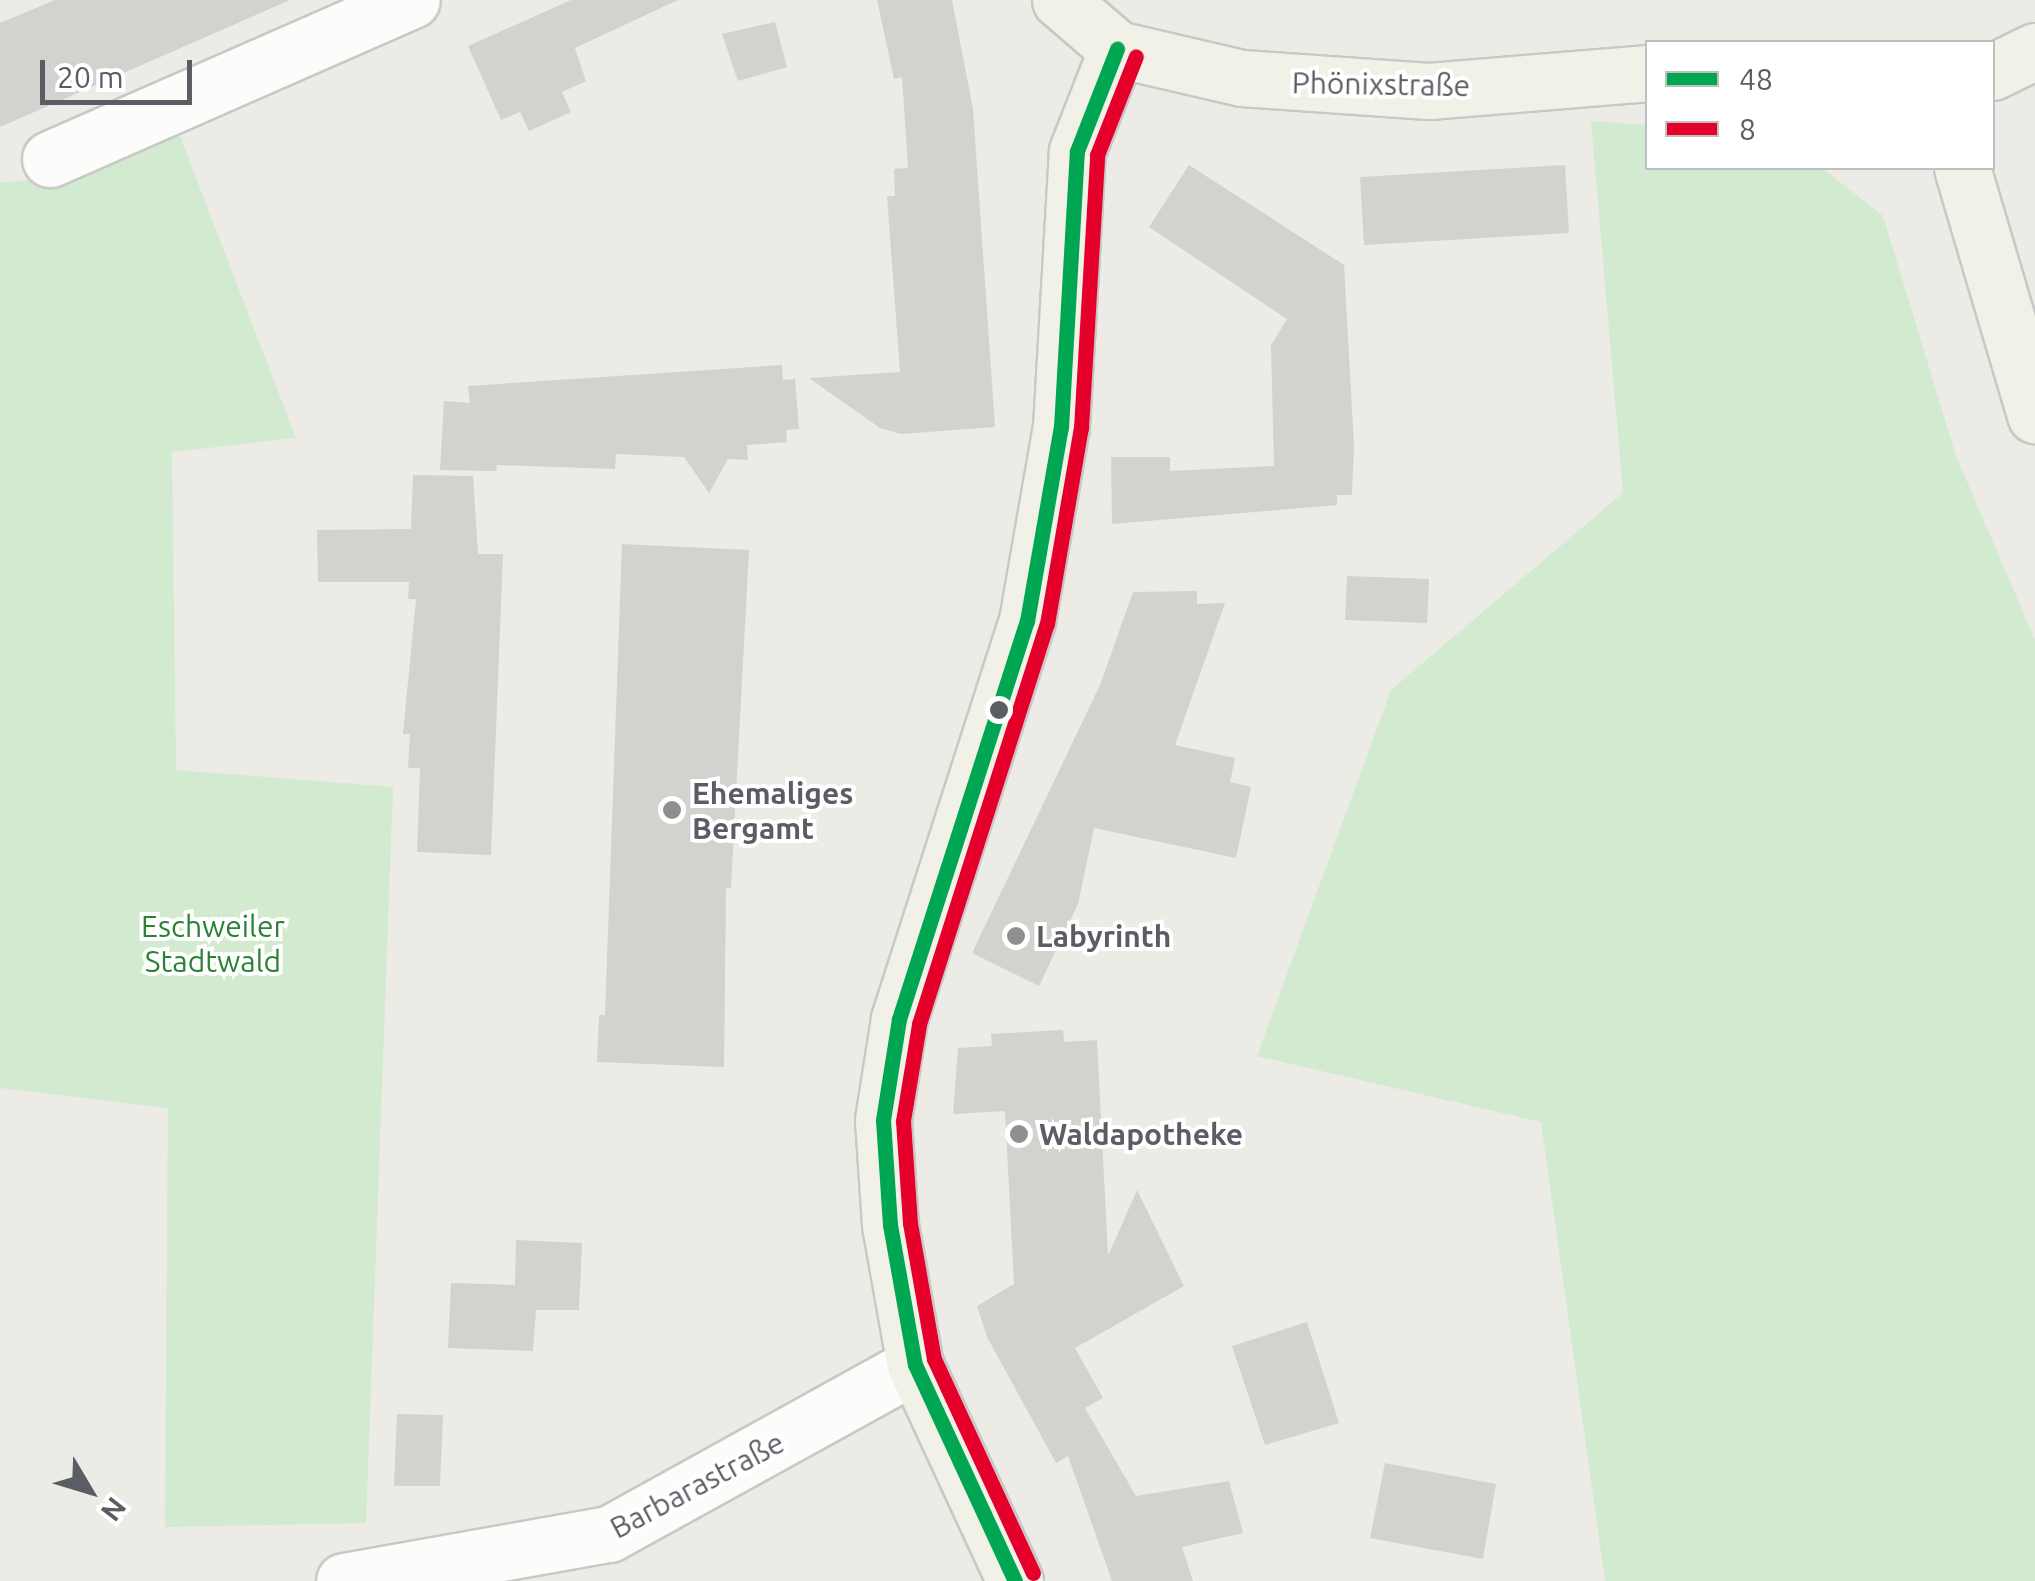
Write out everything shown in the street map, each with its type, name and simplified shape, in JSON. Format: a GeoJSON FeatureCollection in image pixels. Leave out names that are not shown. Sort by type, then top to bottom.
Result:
{"type":"FeatureCollection","features":[{"type":"Feature","properties":{"kind":"main road"},"geometry":{"type":"LineString","coordinates":[[1016,1581],[915,1364],[890,1224],[882,1120],[899,1020],[1027,620],[1061,427],[1077,151],[1117,49],[1060,0]]}},
{"type":"Feature","properties":{"kind":"main road","name":"Phönixstraße"},"geometry":{"type":"LineString","coordinates":[[1117,49],[1209,73],[1312,86],[1428,91],[1645,72]]}},
{"type":"Feature","properties":{"kind":"main road"},"geometry":{"type":"LineString","coordinates":[[1995,71],[2035,51]]}},
{"type":"Feature","properties":{"kind":"main road"},"geometry":{"type":"LineString","coordinates":[[1963,170],[2035,415]]}},
{"type":"Feature","properties":{"kind":"street"},"geometry":{"type":"LineString","coordinates":[[50,159],[412,0]]}},
{"type":"Feature","properties":{"kind":"street","name":"Barbarastraße"},"geometry":{"type":"LineString","coordinates":[[344,1581],[609,1534],[915,1364]]}},
{"type":"Feature","properties":{"kind":"green space"},"geometry":{"type":"Polygon","coordinates":[[[1591,121],[1645,125],[1645,170],[1825,170],[1883,216],[1956,456],[2035,640],[2035,1581],[1605,1581],[1541,1122],[1257,1056],[1391,690],[1623,493],[1591,121]]]}},
{"type":"Feature","properties":{"kind":"green space","name":"Eschweiler Stadtwald"},"geometry":{"type":"Polygon","coordinates":[[[178,131],[296,438],[172,452],[176,770],[393,787],[366,1523],[165,1527],[168,1108],[0,1088],[0,183],[75,175],[178,131]]]}},
{"type":"Feature","properties":{"kind":"building"},"geometry":{"type":"Polygon","coordinates":[[[55,0],[290,0],[0,127],[0,23],[55,0]]]}},
{"type":"Feature","properties":{"kind":"building"},"geometry":{"type":"Polygon","coordinates":[[[571,0],[678,0],[575,48],[586,81],[562,92],[571,112],[529,131],[520,112],[501,120],[468,46],[571,0]]]}},
{"type":"Feature","properties":{"kind":"building"},"geometry":{"type":"Polygon","coordinates":[[[877,0],[952,0],[973,109],[995,427],[901,434],[880,428],[809,378],[900,372],[887,196],[895,196],[894,169],[908,168],[902,77],[894,79],[877,0]]]}},
{"type":"Feature","properties":{"kind":"building"},"geometry":{"type":"Polygon","coordinates":[[[775,22],[787,67],[738,81],[722,34],[775,22]]]}},
{"type":"Feature","properties":{"kind":"building"},"geometry":{"type":"Polygon","coordinates":[[[1189,165],[1344,265],[1354,446],[1352,495],[1337,495],[1337,505],[1112,524],[1111,457],[1170,457],[1170,471],[1274,466],[1271,345],[1287,319],[1149,227],[1189,165]]]}},
{"type":"Feature","properties":{"kind":"building"},"geometry":{"type":"Polygon","coordinates":[[[1565,165],[1569,233],[1364,245],[1360,177],[1565,165]]]}},
{"type":"Feature","properties":{"kind":"building"},"geometry":{"type":"Polygon","coordinates":[[[782,365],[783,380],[795,379],[799,429],[786,430],[787,442],[747,445],[748,460],[728,459],[709,493],[684,457],[616,454],[615,469],[497,465],[496,471],[440,470],[444,401],[470,403],[468,386],[782,365]]]}},
{"type":"Feature","properties":{"kind":"building"},"geometry":{"type":"Polygon","coordinates":[[[413,475],[473,476],[478,554],[503,554],[491,855],[417,852],[420,768],[408,768],[410,734],[403,734],[416,599],[408,599],[409,582],[318,582],[317,530],[411,529],[413,475]]]}},
{"type":"Feature","properties":{"kind":"building","name":"Ehemaliges Bergamt"},"geometry":{"type":"Polygon","coordinates":[[[622,544],[749,550],[731,888],[726,888],[724,1067],[597,1062],[599,1015],[605,1015],[622,544]]]}},
{"type":"Feature","properties":{"kind":"building"},"geometry":{"type":"Polygon","coordinates":[[[1347,576],[1429,579],[1427,623],[1345,620],[1347,576]]]}},
{"type":"Feature","properties":{"kind":"building"},"geometry":{"type":"Polygon","coordinates":[[[1197,591],[1197,604],[1225,603],[1175,745],[1235,758],[1230,782],[1251,787],[1236,858],[1094,828],[1078,904],[1039,986],[972,953],[1100,685],[1133,592],[1197,591]]]}},
{"type":"Feature","properties":{"kind":"building"},"geometry":{"type":"Polygon","coordinates":[[[1063,1030],[1064,1042],[1097,1040],[1108,1256],[1137,1190],[1184,1286],[1075,1348],[1103,1398],[1085,1408],[1136,1496],[1229,1481],[1243,1533],[1182,1547],[1193,1581],[1112,1581],[1068,1456],[1056,1463],[987,1337],[977,1306],[1014,1284],[1005,1111],[953,1114],[958,1048],[992,1046],[991,1034],[1063,1030]]]}},
{"type":"Feature","properties":{"kind":"building"},"geometry":{"type":"Polygon","coordinates":[[[516,1240],[582,1243],[579,1310],[536,1310],[533,1351],[448,1348],[451,1283],[515,1285],[516,1240]]]}},
{"type":"Feature","properties":{"kind":"building"},"geometry":{"type":"Polygon","coordinates":[[[1307,1322],[1339,1423],[1265,1445],[1232,1346],[1307,1322]]]}},
{"type":"Feature","properties":{"kind":"building"},"geometry":{"type":"Polygon","coordinates":[[[397,1414],[443,1415],[440,1486],[394,1486],[397,1414]]]}},
{"type":"Feature","properties":{"kind":"building"},"geometry":{"type":"Polygon","coordinates":[[[1385,1463],[1496,1484],[1483,1559],[1370,1538],[1385,1463]]]}},
{"type":"Feature","properties":{"kind":"transit line","name":"48"},"geometry":{"type":"LineString","coordinates":[[1015,1581],[915,1365],[890,1225],[883,1120],[899,1019],[1027,621],[1061,427],[1077,151],[1117,49]]}},
{"type":"Feature","properties":{"kind":"transit line","name":"8"},"geometry":{"type":"LineString","coordinates":[[1033,1573],[934,1359],[910,1223],[903,1121],[919,1024],[1047,624],[1081,428],[1097,155],[1136,56]]}},
{"type":"Feature","properties":{"kind":"place","name":"Ehemaliges Bergamt"},"geometry":{"type":"Point","coordinates":[672,810]}},
{"type":"Feature","properties":{"kind":"place","name":"Labyrinth"},"geometry":{"type":"Point","coordinates":[1016,936]}},
{"type":"Feature","properties":{"kind":"place","name":"Waldapotheke"},"geometry":{"type":"Point","coordinates":[1019,1134]}}]}
